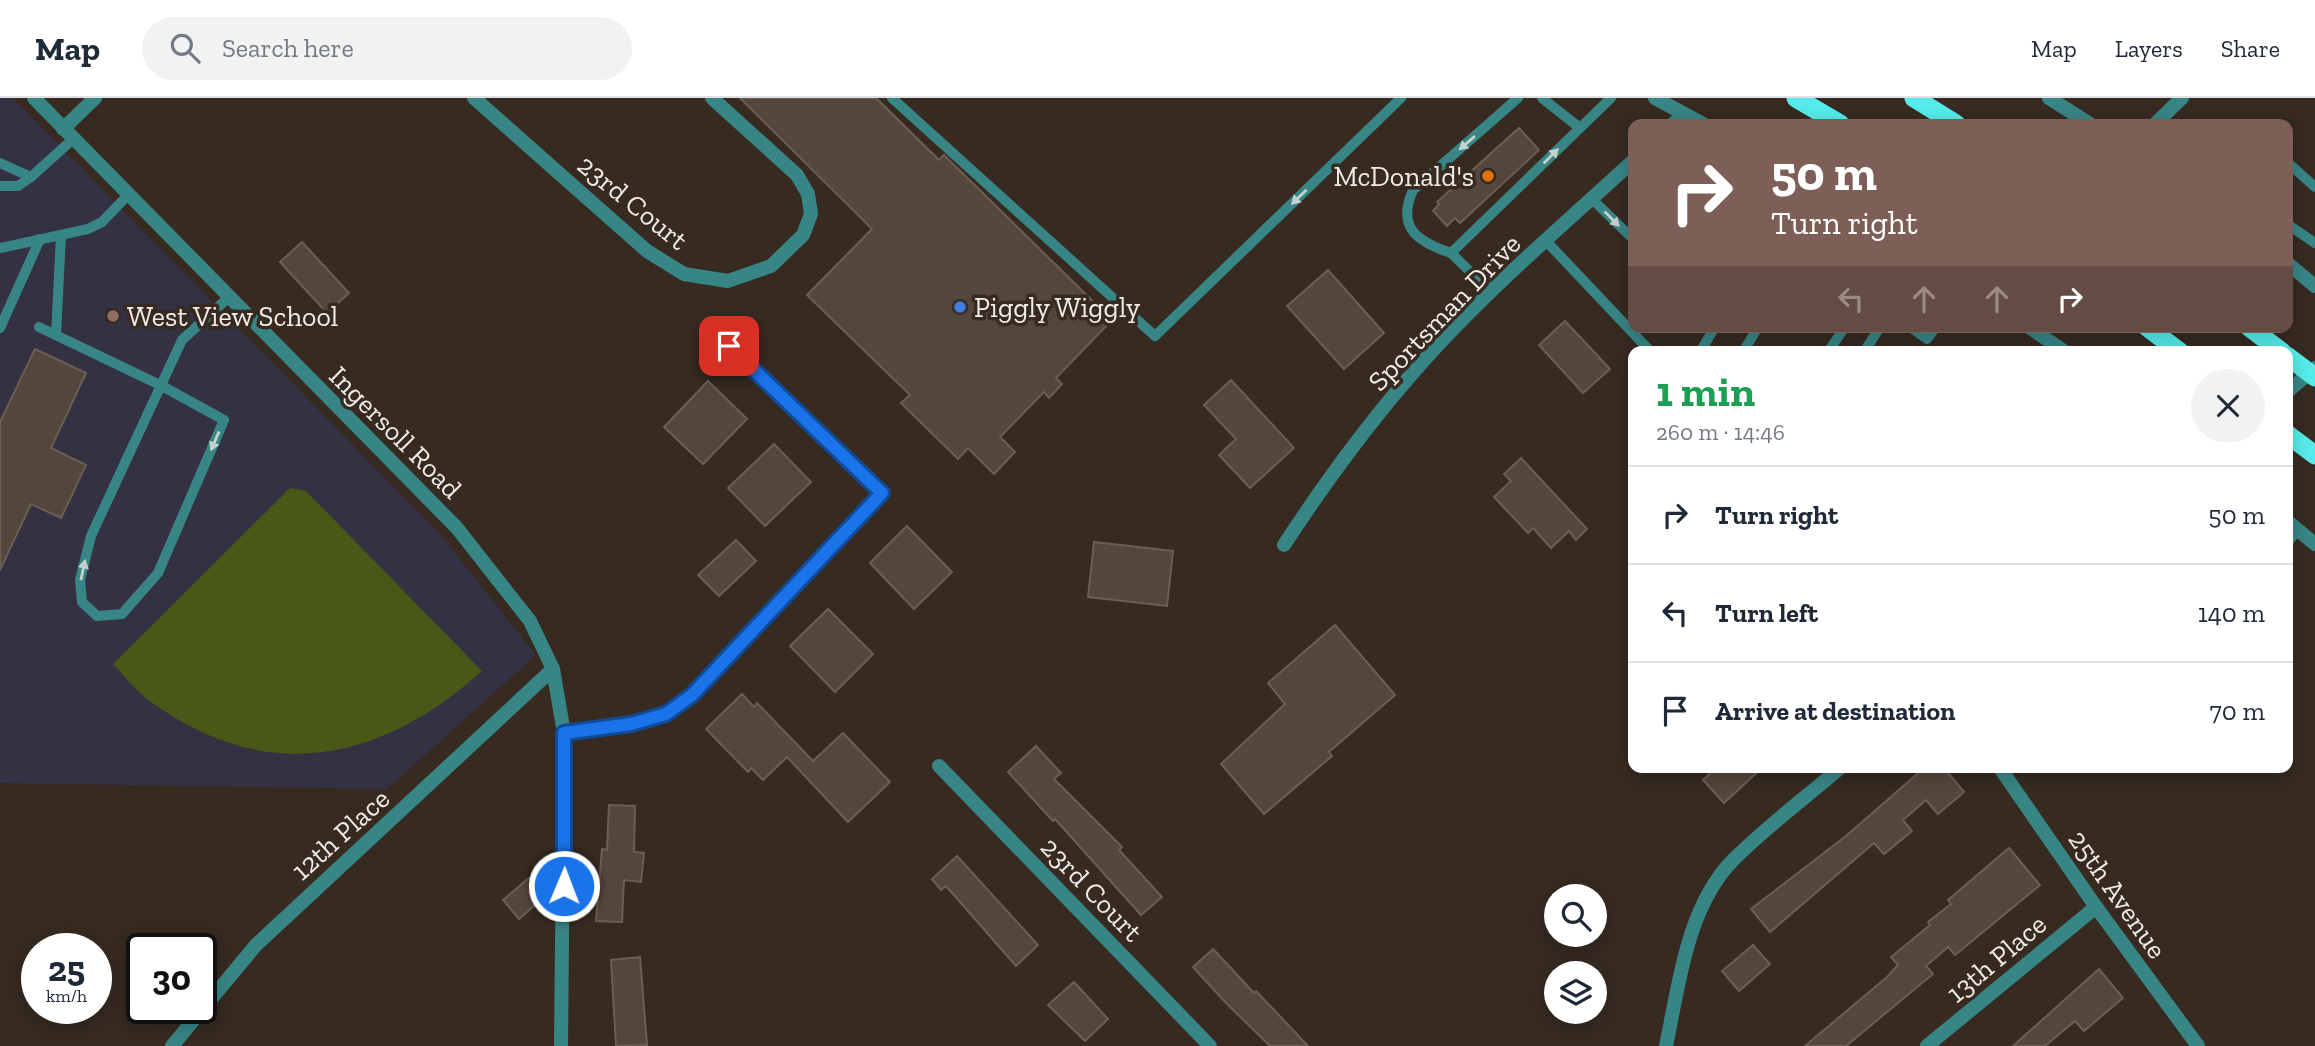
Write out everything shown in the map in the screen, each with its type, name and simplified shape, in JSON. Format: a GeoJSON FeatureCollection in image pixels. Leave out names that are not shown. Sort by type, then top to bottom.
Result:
{"type":"FeatureCollection","features":[{"type":"Feature","properties":{"kind":"highway"},"geometry":{"type":"LineString","coordinates":[[1796,98],[1832,119]]}},
{"type":"Feature","properties":{"kind":"highway"},"geometry":{"type":"LineString","coordinates":[[1914,98],[1948,119]]}},
{"type":"Feature","properties":{"kind":"highway"},"geometry":{"type":"LineString","coordinates":[[2155,333],[2172,346]]}},
{"type":"Feature","properties":{"kind":"highway"},"geometry":{"type":"LineString","coordinates":[[2257,333],[2274,346]]}},
{"type":"Feature","properties":{"kind":"highway"},"geometry":{"type":"LineString","coordinates":[[2293,360],[2313,372]]}},
{"type":"Feature","properties":{"kind":"highway"},"geometry":{"type":"LineString","coordinates":[[2293,438],[2315,455]]}},
{"type":"Feature","properties":{"kind":"street","name":"Ingersoll Road"},"geometry":{"type":"LineString","coordinates":[[34,98],[457,528],[530,621],[553,669],[564,733],[561,1046]]}},
{"type":"Feature","properties":{"kind":"street"},"geometry":{"type":"LineString","coordinates":[[68,134],[95,98]]}},
{"type":"Feature","properties":{"kind":"street","name":"23rd Court"},"geometry":{"type":"LineString","coordinates":[[474,98],[647,251],[684,274],[728,281],[771,266],[803,234],[811,214],[808,194],[797,175],[712,98]]}},
{"type":"Feature","properties":{"kind":"street"},"geometry":{"type":"LineString","coordinates":[[1655,98],[1679,119]]}},
{"type":"Feature","properties":{"kind":"street"},"geometry":{"type":"LineString","coordinates":[[2049,98],[2082,119]]}},
{"type":"Feature","properties":{"kind":"street"},"geometry":{"type":"LineString","coordinates":[[2160,119],[2182,98]]}},
{"type":"Feature","properties":{"kind":"street","name":"Sportsman Drive"},"geometry":{"type":"LineString","coordinates":[[1284,545],[1389,400],[1418,366],[1491,292],[1628,167]]}},
{"type":"Feature","properties":{"kind":"street"},"geometry":{"type":"LineString","coordinates":[[2293,268],[2315,286]]}},
{"type":"Feature","properties":{"kind":"street"},"geometry":{"type":"LineString","coordinates":[[2038,333],[2056,346]]}},
{"type":"Feature","properties":{"kind":"street"},"geometry":{"type":"LineString","coordinates":[[2293,387],[2313,372]]}},
{"type":"Feature","properties":{"kind":"street"},"geometry":{"type":"LineString","coordinates":[[2293,525],[2315,544]]}},
{"type":"Feature","properties":{"kind":"street","name":"12th Place"},"geometry":{"type":"LineString","coordinates":[[172,1046],[256,945],[553,669]]}},
{"type":"Feature","properties":{"kind":"street","name":"23rd Court"},"geometry":{"type":"LineString","coordinates":[[939,766],[1210,1046]]}},
{"type":"Feature","properties":{"kind":"street"},"geometry":{"type":"LineString","coordinates":[[1667,1046],[1684,958],[1707,897],[1732,862],[1834,773]]}},
{"type":"Feature","properties":{"kind":"street","name":"25th Avenue"},"geometry":{"type":"LineString","coordinates":[[2003,773],[2095,907],[2198,1046]]}},
{"type":"Feature","properties":{"kind":"street","name":"13th Place"},"geometry":{"type":"LineString","coordinates":[[1927,1046],[2095,907]]}},
{"type":"Feature","properties":{"kind":"lane"},"geometry":{"type":"LineString","coordinates":[[892,98],[1156,336],[1401,98]]}},
{"type":"Feature","properties":{"kind":"lane"},"geometry":{"type":"LineString","coordinates":[[1491,292],[1451,253],[1424,244],[1414,234],[1406,216],[1406,206],[1413,190],[1518,98]]}},
{"type":"Feature","properties":{"kind":"lane"},"geometry":{"type":"LineString","coordinates":[[1542,98],[1580,128]]}},
{"type":"Feature","properties":{"kind":"lane"},"geometry":{"type":"LineString","coordinates":[[1451,253],[1611,98]]}},
{"type":"Feature","properties":{"kind":"lane"},"geometry":{"type":"LineString","coordinates":[[0,186],[18,186],[31,177],[68,134]]}},
{"type":"Feature","properties":{"kind":"lane"},"geometry":{"type":"LineString","coordinates":[[0,163],[31,177]]}},
{"type":"Feature","properties":{"kind":"lane"},"geometry":{"type":"LineString","coordinates":[[2293,167],[2315,187]]}},
{"type":"Feature","properties":{"kind":"lane"},"geometry":{"type":"LineString","coordinates":[[0,248],[88,229],[102,222],[128,195]]}},
{"type":"Feature","properties":{"kind":"lane"},"geometry":{"type":"LineString","coordinates":[[1592,199],[1628,234]]}},
{"type":"Feature","properties":{"kind":"lane"},"geometry":{"type":"LineString","coordinates":[[2293,228],[2315,243]]}},
{"type":"Feature","properties":{"kind":"lane"},"geometry":{"type":"LineString","coordinates":[[56,335],[61,235]]}},
{"type":"Feature","properties":{"kind":"lane"},"geometry":{"type":"LineString","coordinates":[[0,328],[40,239]]}},
{"type":"Feature","properties":{"kind":"lane"},"geometry":{"type":"LineString","coordinates":[[1546,243],[1628,328]]}},
{"type":"Feature","properties":{"kind":"lane"},"geometry":{"type":"LineString","coordinates":[[39,327],[163,387],[224,420],[158,573],[122,614],[97,616],[82,602],[80,580],[91,536],[163,387],[183,340],[229,297]]}},
{"type":"Feature","properties":{"kind":"lane"},"geometry":{"type":"LineString","coordinates":[[1633,333],[1645,346]]}},
{"type":"Feature","properties":{"kind":"lane"},"geometry":{"type":"LineString","coordinates":[[1918,333],[1927,339],[1932,333]]}},
{"type":"Feature","properties":{"kind":"lane"},"geometry":{"type":"LineString","coordinates":[[564,733],[631,724],[666,714],[692,695],[882,493],[729,346]]}},
{"type":"Feature","properties":{"kind":"shaded area","name":"West View School"},"geometry":{"type":"Polygon","coordinates":[[[0,98],[13,98],[440,534],[536,655],[387,789],[0,783],[0,98]]]}},
{"type":"Feature","properties":{"kind":"green space"},"geometry":{"type":"Polygon","coordinates":[[[290,488],[306,491],[482,671],[444,702],[404,726],[363,743],[322,752],[280,753],[237,745],[194,729],[146,698],[113,664],[290,488]]]}},
{"type":"Feature","properties":{"kind":"building","name":"Piggly Wiggly"},"geometry":{"type":"Polygon","coordinates":[[[740,98],[876,98],[939,160],[944,155],[1112,320],[1056,378],[1062,384],[1049,398],[1044,392],[1000,437],[1015,452],[994,474],[968,448],[958,459],[901,403],[910,395],[807,295],[872,229],[740,98]]]}},
{"type":"Feature","properties":{"kind":"building","name":"McDonald's"},"geometry":{"type":"Polygon","coordinates":[[[1519,128],[1539,150],[1460,223],[1455,218],[1447,226],[1433,211],[1439,204],[1437,202],[1519,128]]]}},
{"type":"Feature","properties":{"kind":"building"},"geometry":{"type":"Polygon","coordinates":[[[302,242],[349,293],[327,313],[280,262],[302,242]]]}},
{"type":"Feature","properties":{"kind":"building"},"geometry":{"type":"Polygon","coordinates":[[[1328,270],[1384,333],[1344,369],[1287,306],[1328,270]]]}},
{"type":"Feature","properties":{"kind":"building"},"geometry":{"type":"Polygon","coordinates":[[[1565,321],[1610,369],[1583,393],[1539,345],[1565,321]]]}},
{"type":"Feature","properties":{"kind":"building"},"geometry":{"type":"Polygon","coordinates":[[[35,349],[86,373],[51,448],[86,465],[61,518],[31,504],[0,570],[0,422],[35,349]]]}},
{"type":"Feature","properties":{"kind":"building"},"geometry":{"type":"Polygon","coordinates":[[[1231,380],[1294,448],[1250,488],[1219,455],[1236,439],[1204,405],[1231,380]]]}},
{"type":"Feature","properties":{"kind":"building"},"geometry":{"type":"Polygon","coordinates":[[[708,381],[747,419],[703,464],[664,427],[708,381]]]}},
{"type":"Feature","properties":{"kind":"building"},"geometry":{"type":"Polygon","coordinates":[[[774,444],[811,482],[765,526],[728,488],[774,444]]]}},
{"type":"Feature","properties":{"kind":"building"},"geometry":{"type":"Polygon","coordinates":[[[1521,458],[1587,529],[1576,540],[1569,531],[1551,548],[1533,528],[1528,533],[1494,497],[1511,481],[1504,474],[1521,458]]]}},
{"type":"Feature","properties":{"kind":"building"},"geometry":{"type":"Polygon","coordinates":[[[907,526],[952,572],[914,609],[870,563],[907,526]]]}},
{"type":"Feature","properties":{"kind":"building"},"geometry":{"type":"Polygon","coordinates":[[[736,540],[756,561],[719,596],[698,575],[736,540]]]}},
{"type":"Feature","properties":{"kind":"building"},"geometry":{"type":"Polygon","coordinates":[[[1094,542],[1173,551],[1167,606],[1088,597],[1094,542]]]}},
{"type":"Feature","properties":{"kind":"building"},"geometry":{"type":"Polygon","coordinates":[[[828,609],[873,654],[835,692],[790,646],[828,609]]]}},
{"type":"Feature","properties":{"kind":"building"},"geometry":{"type":"Polygon","coordinates":[[[1335,625],[1395,695],[1329,752],[1332,756],[1264,814],[1221,764],[1285,704],[1268,683],[1335,625]]]}},
{"type":"Feature","properties":{"kind":"building"},"geometry":{"type":"Polygon","coordinates":[[[742,694],[754,707],[757,703],[813,761],[843,733],[890,782],[848,822],[787,757],[763,780],[751,768],[748,772],[706,729],[742,694]]]}},
{"type":"Feature","properties":{"kind":"building"},"geometry":{"type":"Polygon","coordinates":[[[1036,746],[1061,773],[1054,779],[1122,847],[1119,850],[1162,897],[1141,915],[1055,819],[1053,821],[1008,772],[1036,746]]]}},
{"type":"Feature","properties":{"kind":"building"},"geometry":{"type":"Polygon","coordinates":[[[1711,773],[1757,773],[1724,803],[1703,780],[1711,773]]]}},
{"type":"Feature","properties":{"kind":"building"},"geometry":{"type":"Polygon","coordinates":[[[1918,773],[1948,773],[1964,792],[1938,814],[1926,800],[1903,820],[1912,831],[1884,854],[1874,843],[1770,932],[1751,909],[1846,836],[1918,773]]]}},
{"type":"Feature","properties":{"kind":"building"},"geometry":{"type":"Polygon","coordinates":[[[609,805],[635,806],[634,852],[644,853],[641,882],[624,880],[622,922],[596,921],[602,849],[607,850],[609,805]]]}},
{"type":"Feature","properties":{"kind":"building"},"geometry":{"type":"Polygon","coordinates":[[[2009,848],[2040,885],[1955,955],[1948,947],[1926,966],[1933,974],[1846,1046],[1805,1046],[1887,977],[1898,965],[1891,957],[1951,904],[1948,900],[2009,848]]]}},
{"type":"Feature","properties":{"kind":"building"},"geometry":{"type":"Polygon","coordinates":[[[957,856],[1038,945],[1016,966],[946,886],[941,890],[932,879],[957,856]]]}},
{"type":"Feature","properties":{"kind":"building"},"geometry":{"type":"Polygon","coordinates":[[[529,878],[544,897],[519,919],[503,900],[529,878]]]}},
{"type":"Feature","properties":{"kind":"building"},"geometry":{"type":"Polygon","coordinates":[[[1753,945],[1770,964],[1739,991],[1722,971],[1753,945]]]}},
{"type":"Feature","properties":{"kind":"building"},"geometry":{"type":"Polygon","coordinates":[[[1213,949],[1308,1046],[1270,1046],[1226,1003],[1193,967],[1213,949]]]}},
{"type":"Feature","properties":{"kind":"building"},"geometry":{"type":"Polygon","coordinates":[[[640,957],[647,1045],[616,1046],[611,960],[640,957]]]}},
{"type":"Feature","properties":{"kind":"building"},"geometry":{"type":"Polygon","coordinates":[[[2099,969],[2123,998],[2084,1031],[2075,1021],[2045,1046],[2013,1046],[2099,969]]]}},
{"type":"Feature","properties":{"kind":"building"},"geometry":{"type":"Polygon","coordinates":[[[1074,982],[1108,1019],[1085,1041],[1048,1005],[1074,982]]]}},
{"type":"Feature","properties":{"kind":"place","name":"McDonald's"},"geometry":{"type":"Point","coordinates":[1488,176]}},
{"type":"Feature","properties":{"kind":"place","name":"Piggly Wiggly"},"geometry":{"type":"Point","coordinates":[960,307]}},
{"type":"Feature","properties":{"kind":"place","name":"West View School"},"geometry":{"type":"Point","coordinates":[113,316]}},
{"type":"Feature","properties":{"kind":"route"},"geometry":{"type":"LineString","coordinates":[[564,886],[564,733],[631,724],[666,714],[692,695],[882,493],[729,346]]}}]}
